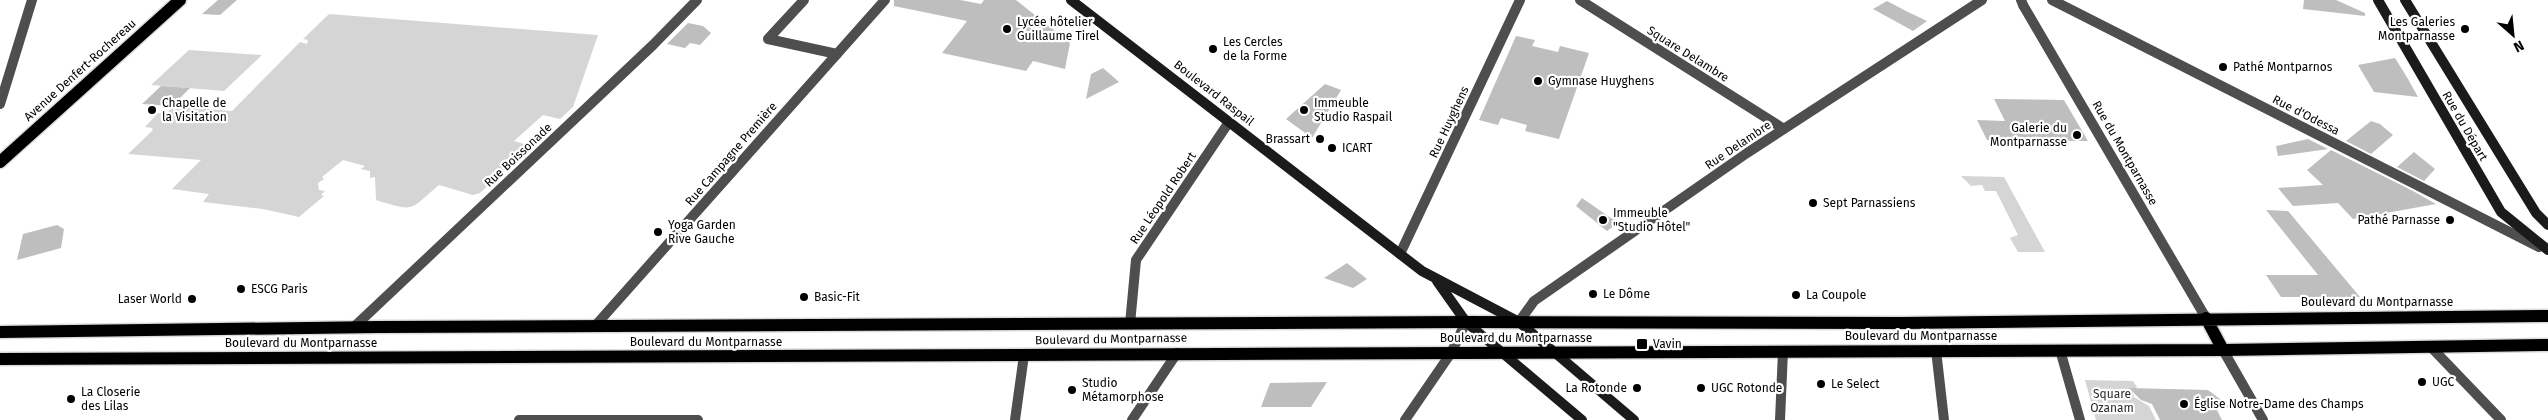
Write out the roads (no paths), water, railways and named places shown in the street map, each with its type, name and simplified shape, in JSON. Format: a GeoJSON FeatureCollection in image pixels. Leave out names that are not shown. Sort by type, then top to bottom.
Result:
{"type":"FeatureCollection","features":[{"type":"Feature","properties":{"kind":"main road","name":"Avenue Denfert-Rochereau"},"geometry":{"type":"LineString","coordinates":[[0,162],[180,0]]}},
{"type":"Feature","properties":{"kind":"main road","name":"Boulevard Raspail"},"geometry":{"type":"LineString","coordinates":[[1071,0],[1400,254],[1436,279],[1519,322],[1634,420]]}},
{"type":"Feature","properties":{"kind":"main road","name":"Rue du Départ"},"geometry":{"type":"LineString","coordinates":[[2378,0],[2501,212],[2548,251]]}},
{"type":"Feature","properties":{"kind":"main road","name":"Rue du Départ"},"geometry":{"type":"LineString","coordinates":[[2406,0],[2536,213],[2548,225]]}},
{"type":"Feature","properties":{"kind":"main road","name":"Boulevard Raspail"},"geometry":{"type":"LineString","coordinates":[[1436,279],[1466,322],[1582,420]]}},
{"type":"Feature","properties":{"kind":"main road","name":"Boulevard du Montparnasse"},"geometry":{"type":"LineString","coordinates":[[0,332],[354,327],[1466,322],[1902,323],[2206,318],[2548,316]]}},
{"type":"Feature","properties":{"kind":"main road"},"geometry":{"type":"LineString","coordinates":[[2206,318],[2223,350]]}},
{"type":"Feature","properties":{"kind":"main road","name":"Boulevard du Montparnasse"},"geometry":{"type":"LineString","coordinates":[[0,359],[2223,350],[2548,345]]}},
{"type":"Feature","properties":{"kind":"street"},"geometry":{"type":"LineString","coordinates":[[0,104],[32,0]]}},
{"type":"Feature","properties":{"kind":"street","name":"Rue Boissonade"},"geometry":{"type":"LineString","coordinates":[[354,327],[653,46],[697,0]]}},
{"type":"Feature","properties":{"kind":"street"},"geometry":{"type":"LineString","coordinates":[[804,0],[768,39],[837,54]]}},
{"type":"Feature","properties":{"kind":"street","name":"Rue Campagne Première"},"geometry":{"type":"LineString","coordinates":[[595,326],[886,0]]}},
{"type":"Feature","properties":{"kind":"street","name":"Rue Huyghens"},"geometry":{"type":"LineString","coordinates":[[1400,254],[1520,0]]}},
{"type":"Feature","properties":{"kind":"street","name":"Square Delambre"},"geometry":{"type":"LineString","coordinates":[[1580,0],[1784,129]]}},
{"type":"Feature","properties":{"kind":"street","name":"Rue Delambre"},"geometry":{"type":"LineString","coordinates":[[1519,322],[1534,301],[1784,129],[1982,0]]}},
{"type":"Feature","properties":{"kind":"street","name":"Rue d'Odessa"},"geometry":{"type":"LineString","coordinates":[[2052,0],[2548,251]]}},
{"type":"Feature","properties":{"kind":"street","name":"Rue du Montparnasse"},"geometry":{"type":"LineString","coordinates":[[2022,2],[2206,318]]}},
{"type":"Feature","properties":{"kind":"street","name":"Rue Léopold Robert"},"geometry":{"type":"LineString","coordinates":[[1130,324],[1136,260],[1229,122]]}},
{"type":"Feature","properties":{"kind":"street"},"geometry":{"type":"LineString","coordinates":[[1405,420],[1451,353],[1466,322]]}},
{"type":"Feature","properties":{"kind":"street"},"geometry":{"type":"LineString","coordinates":[[2430,346],[2501,420]]}},
{"type":"Feature","properties":{"kind":"street"},"geometry":{"type":"LineString","coordinates":[[1936,350],[1944,420]]}},
{"type":"Feature","properties":{"kind":"street"},"geometry":{"type":"LineString","coordinates":[[2060,350],[2080,420]]}},
{"type":"Feature","properties":{"kind":"street"},"geometry":{"type":"LineString","coordinates":[[2223,350],[2264,420]]}},
{"type":"Feature","properties":{"kind":"street"},"geometry":{"type":"LineString","coordinates":[[1780,420],[1783,351]]}},
{"type":"Feature","properties":{"kind":"street"},"geometry":{"type":"LineString","coordinates":[[1132,420],[1177,353]]}},
{"type":"Feature","properties":{"kind":"street"},"geometry":{"type":"LineString","coordinates":[[1015,420],[1024,355]]}},
{"type":"Feature","properties":{"kind":"street"},"geometry":{"type":"LineString","coordinates":[[519,420],[698,420]]}},
{"type":"Feature","properties":{"kind":"place","name":"Lycée hôtelier Guillaume Tirel"},"geometry":{"type":"Point","coordinates":[1007,29]}},
{"type":"Feature","properties":{"kind":"place","name":"Les Galeries Montparnasse"},"geometry":{"type":"Point","coordinates":[2465,29]}},
{"type":"Feature","properties":{"kind":"place","name":"Les Cercles de la Forme"},"geometry":{"type":"Point","coordinates":[1213,49]}},
{"type":"Feature","properties":{"kind":"place","name":"Pathé Montparnos"},"geometry":{"type":"Point","coordinates":[2223,67]}},
{"type":"Feature","properties":{"kind":"place","name":"Gymnase Huyghens"},"geometry":{"type":"Point","coordinates":[1538,81]}},
{"type":"Feature","properties":{"kind":"place","name":"Chapelle de la Visitation"},"geometry":{"type":"Point","coordinates":[152,110]}},
{"type":"Feature","properties":{"kind":"place","name":"Immeuble Studio Raspail"},"geometry":{"type":"Point","coordinates":[1304,110]}},
{"type":"Feature","properties":{"kind":"place","name":"Galerie du Montparnasse"},"geometry":{"type":"Point","coordinates":[2077,135]}},
{"type":"Feature","properties":{"kind":"place","name":"Brassart"},"geometry":{"type":"Point","coordinates":[1320,139]}},
{"type":"Feature","properties":{"kind":"place","name":"ICART"},"geometry":{"type":"Point","coordinates":[1332,148]}},
{"type":"Feature","properties":{"kind":"place","name":"Sept Parnassiens"},"geometry":{"type":"Point","coordinates":[1813,203]}},
{"type":"Feature","properties":{"kind":"place","name":"Immeuble \"Studio Hôtel\""},"geometry":{"type":"Point","coordinates":[1603,220]}},
{"type":"Feature","properties":{"kind":"place","name":"Pathé Parnasse"},"geometry":{"type":"Point","coordinates":[2450,220]}},
{"type":"Feature","properties":{"kind":"place","name":"Yoga Garden Rive Gauche"},"geometry":{"type":"Point","coordinates":[658,232]}},
{"type":"Feature","properties":{"kind":"place","name":"ESCG Paris"},"geometry":{"type":"Point","coordinates":[241,289]}},
{"type":"Feature","properties":{"kind":"place","name":"Le Dôme"},"geometry":{"type":"Point","coordinates":[1593,294]}},
{"type":"Feature","properties":{"kind":"place","name":"La Coupole"},"geometry":{"type":"Point","coordinates":[1796,295]}},
{"type":"Feature","properties":{"kind":"place","name":"Basic-Fit"},"geometry":{"type":"Point","coordinates":[804,297]}},
{"type":"Feature","properties":{"kind":"place","name":"Laser World"},"geometry":{"type":"Point","coordinates":[192,299]}},
{"type":"Feature","properties":{"kind":"place","name":"Vavin"},"geometry":{"type":"Point","coordinates":[1642,344]}},
{"type":"Feature","properties":{"kind":"place","name":"UGC"},"geometry":{"type":"Point","coordinates":[2422,382]}},
{"type":"Feature","properties":{"kind":"place","name":"Le Select"},"geometry":{"type":"Point","coordinates":[1821,384]}},
{"type":"Feature","properties":{"kind":"place","name":"La Rotonde"},"geometry":{"type":"Point","coordinates":[1637,388]}},
{"type":"Feature","properties":{"kind":"place","name":"UGC Rotonde"},"geometry":{"type":"Point","coordinates":[1701,388]}},
{"type":"Feature","properties":{"kind":"place","name":"Studio Métamorphose"},"geometry":{"type":"Point","coordinates":[1072,390]}},
{"type":"Feature","properties":{"kind":"place","name":"La Closerie des Lilas"},"geometry":{"type":"Point","coordinates":[71,399]}},
{"type":"Feature","properties":{"kind":"place","name":"Église Notre-Dame des Champs"},"geometry":{"type":"Point","coordinates":[2184,404]}},
{"type":"Feature","properties":{"kind":"park label","name":"Square Ozanam"},"geometry":{"type":"Point","coordinates":[2112,401]}}]}
